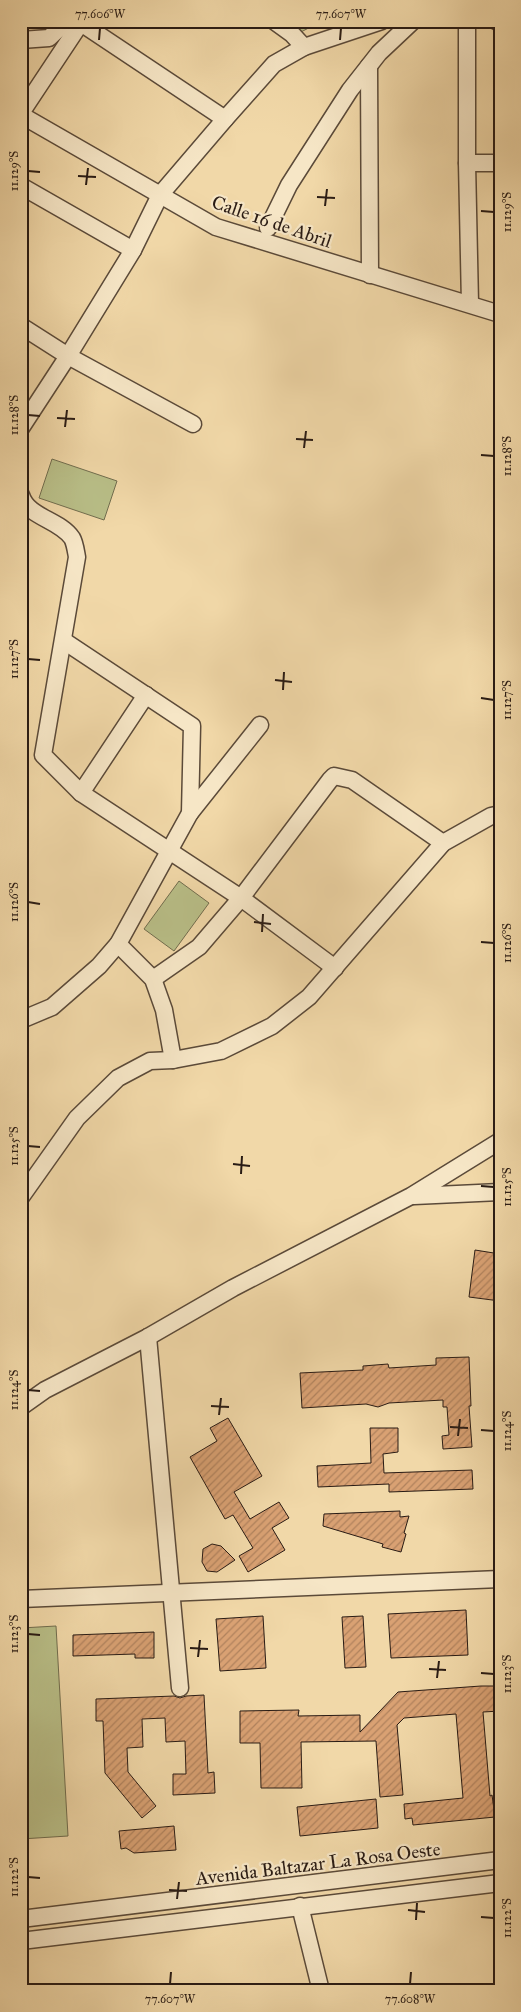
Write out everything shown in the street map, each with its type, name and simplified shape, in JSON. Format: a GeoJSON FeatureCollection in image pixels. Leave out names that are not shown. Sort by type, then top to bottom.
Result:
{"type":"FeatureCollection","features":[{"type":"Feature","properties":{"kind":"street"},"geometry":{"type":"LineString","coordinates":[[274,21],[292,34],[304,48]]}},
{"type":"Feature","properties":{"kind":"street"},"geometry":{"type":"LineString","coordinates":[[268,228],[289,185],[350,90],[379,52],[413,21]]}},
{"type":"Feature","properties":{"kind":"street"},"geometry":{"type":"LineString","coordinates":[[468,21],[467,163],[470,304]]}},
{"type":"Feature","properties":{"kind":"street"},"geometry":{"type":"LineString","coordinates":[[496,21],[500,23]]}},
{"type":"Feature","properties":{"kind":"street"},"geometry":{"type":"LineString","coordinates":[[76,22],[225,119]]}},
{"type":"Feature","properties":{"kind":"street"},"geometry":{"type":"LineString","coordinates":[[21,40],[49,38],[76,22]]}},
{"type":"Feature","properties":{"kind":"street"},"geometry":{"type":"LineString","coordinates":[[21,114],[76,22]]}},
{"type":"Feature","properties":{"kind":"street"},"geometry":{"type":"LineString","coordinates":[[21,428],[133,250],[160,195],[225,119],[274,64],[304,48],[377,22]]}},
{"type":"Feature","properties":{"kind":"street"},"geometry":{"type":"LineString","coordinates":[[369,66],[370,275]]}},
{"type":"Feature","properties":{"kind":"street","name":"Calle 16 de Abril"},"geometry":{"type":"LineString","coordinates":[[21,114],[216,227],[500,314]]}},
{"type":"Feature","properties":{"kind":"street"},"geometry":{"type":"LineString","coordinates":[[467,163],[500,164]]}},
{"type":"Feature","properties":{"kind":"street"},"geometry":{"type":"LineString","coordinates":[[21,186],[133,250]]}},
{"type":"Feature","properties":{"kind":"street"},"geometry":{"type":"LineString","coordinates":[[21,326],[68,356],[193,424]]}},
{"type":"Feature","properties":{"kind":"street"},"geometry":{"type":"LineString","coordinates":[[21,404],[49,386]]}},
{"type":"Feature","properties":{"kind":"street"},"geometry":{"type":"LineString","coordinates":[[21,495],[23,503],[38,515],[54,522],[72,538],[77,557],[43,755],[81,793],[240,898],[336,968]]}},
{"type":"Feature","properties":{"kind":"street"},"geometry":{"type":"LineString","coordinates":[[64,640],[192,726],[190,813]]}},
{"type":"Feature","properties":{"kind":"street"},"geometry":{"type":"LineString","coordinates":[[81,793],[146,695]]}},
{"type":"Feature","properties":{"kind":"street"},"geometry":{"type":"LineString","coordinates":[[21,1020],[52,1007],[99,966],[118,944],[190,813],[260,725]]}},
{"type":"Feature","properties":{"kind":"street"},"geometry":{"type":"LineString","coordinates":[[153,978],[199,947],[240,898],[334,776],[352,780],[443,843]]}},
{"type":"Feature","properties":{"kind":"street"},"geometry":{"type":"LineString","coordinates":[[21,1197],[77,1118],[118,1078],[150,1061],[173,1060],[221,1051],[272,1026],[309,997],[443,843],[491,816],[500,814]]}},
{"type":"Feature","properties":{"kind":"street"},"geometry":{"type":"LineString","coordinates":[[118,944],[153,978],[164,1010],[173,1060]]}},
{"type":"Feature","properties":{"kind":"street"},"geometry":{"type":"LineString","coordinates":[[21,1407],[45,1390],[148,1337],[233,1288],[411,1196],[500,1141]]}},
{"type":"Feature","properties":{"kind":"street"},"geometry":{"type":"LineString","coordinates":[[411,1196],[500,1192]]}},
{"type":"Feature","properties":{"kind":"street"},"geometry":{"type":"LineString","coordinates":[[148,1337],[180,1688]]}},
{"type":"Feature","properties":{"kind":"street"},"geometry":{"type":"LineString","coordinates":[[21,1599],[500,1579]]}},
{"type":"Feature","properties":{"kind":"street","name":"Avenida Baltazar La Rosa Oeste"},"geometry":{"type":"LineString","coordinates":[[21,1919],[500,1860]]}},
{"type":"Feature","properties":{"kind":"street"},"geometry":{"type":"LineString","coordinates":[[21,1941],[500,1883]]}},
{"type":"Feature","properties":{"kind":"street"},"geometry":{"type":"LineString","coordinates":[[300,1906],[321,1991]]}},
{"type":"Feature","properties":{"kind":"green space"},"geometry":{"type":"Polygon","coordinates":[[[284,21],[322,21],[299,33],[284,21]]]}},
{"type":"Feature","properties":{"kind":"green space"},"geometry":{"type":"Polygon","coordinates":[[[52,459],[117,481],[104,520],[39,498],[52,459]]]}},
{"type":"Feature","properties":{"kind":"green space"},"geometry":{"type":"Polygon","coordinates":[[[179,881],[209,903],[174,951],[144,929],[179,881]]]}},
{"type":"Feature","properties":{"kind":"green space"},"geometry":{"type":"Polygon","coordinates":[[[56,1626],[68,1836],[21,1839],[21,1628],[56,1626]]]}},
{"type":"Feature","properties":{"kind":"building"},"geometry":{"type":"Polygon","coordinates":[[[475,1250],[500,1254],[500,1301],[469,1297],[475,1250]]]}},
{"type":"Feature","properties":{"kind":"building"},"geometry":{"type":"Polygon","coordinates":[[[469,1357],[471,1406],[469,1406],[472,1447],[443,1449],[442,1436],[449,1435],[447,1407],[443,1407],[443,1400],[389,1403],[378,1407],[366,1404],[302,1408],[300,1373],[363,1370],[363,1366],[388,1364],[389,1368],[436,1365],[436,1358],[469,1357]]]}},
{"type":"Feature","properties":{"kind":"building"},"geometry":{"type":"Polygon","coordinates":[[[228,1418],[262,1476],[234,1492],[250,1519],[279,1502],[289,1518],[272,1528],[285,1550],[248,1572],[239,1556],[253,1548],[233,1515],[225,1519],[190,1457],[217,1441],[210,1428],[228,1418]]]}},
{"type":"Feature","properties":{"kind":"building"},"geometry":{"type":"Polygon","coordinates":[[[370,1428],[398,1428],[398,1452],[383,1454],[384,1473],[472,1470],[473,1489],[389,1492],[389,1484],[318,1487],[317,1466],[371,1463],[370,1428]]]}},
{"type":"Feature","properties":{"kind":"building"},"geometry":{"type":"Polygon","coordinates":[[[400,1511],[400,1517],[409,1516],[401,1552],[382,1547],[383,1544],[323,1526],[324,1514],[400,1511]]]}},
{"type":"Feature","properties":{"kind":"building"},"geometry":{"type":"Polygon","coordinates":[[[212,1544],[221,1546],[235,1560],[217,1572],[207,1571],[202,1562],[203,1549],[212,1544]]]}},
{"type":"Feature","properties":{"kind":"building"},"geometry":{"type":"Polygon","coordinates":[[[466,1610],[468,1655],[391,1658],[388,1614],[466,1610]]]}},
{"type":"Feature","properties":{"kind":"building"},"geometry":{"type":"Polygon","coordinates":[[[263,1616],[266,1668],[220,1671],[216,1619],[263,1616]]]}},
{"type":"Feature","properties":{"kind":"building"},"geometry":{"type":"Polygon","coordinates":[[[363,1616],[366,1667],[345,1668],[342,1617],[363,1616]]]}},
{"type":"Feature","properties":{"kind":"building"},"geometry":{"type":"Polygon","coordinates":[[[154,1632],[154,1658],[135,1658],[135,1654],[73,1656],[73,1635],[154,1632]]]}},
{"type":"Feature","properties":{"kind":"building"},"geometry":{"type":"Polygon","coordinates":[[[500,1686],[500,1711],[483,1712],[490,1796],[492,1795],[495,1817],[413,1825],[412,1818],[405,1819],[404,1804],[463,1798],[456,1714],[404,1718],[397,1725],[403,1795],[380,1797],[376,1741],[301,1742],[302,1788],[261,1788],[260,1743],[240,1743],[240,1711],[299,1710],[298,1716],[360,1715],[360,1732],[398,1692],[500,1686]]]}},
{"type":"Feature","properties":{"kind":"building"},"geometry":{"type":"Polygon","coordinates":[[[204,1695],[208,1773],[214,1772],[215,1793],[173,1795],[173,1774],[186,1774],[185,1741],[166,1742],[165,1718],[142,1719],[143,1747],[127,1748],[128,1772],[156,1806],[142,1818],[105,1773],[103,1721],[96,1721],[96,1699],[174,1696],[180,1698],[204,1695]]]}},
{"type":"Feature","properties":{"kind":"building"},"geometry":{"type":"Polygon","coordinates":[[[376,1799],[378,1828],[300,1836],[297,1807],[376,1799]]]}},
{"type":"Feature","properties":{"kind":"building"},"geometry":{"type":"Polygon","coordinates":[[[174,1826],[176,1850],[134,1853],[126,1848],[121,1849],[119,1831],[174,1826]]]}}]}
